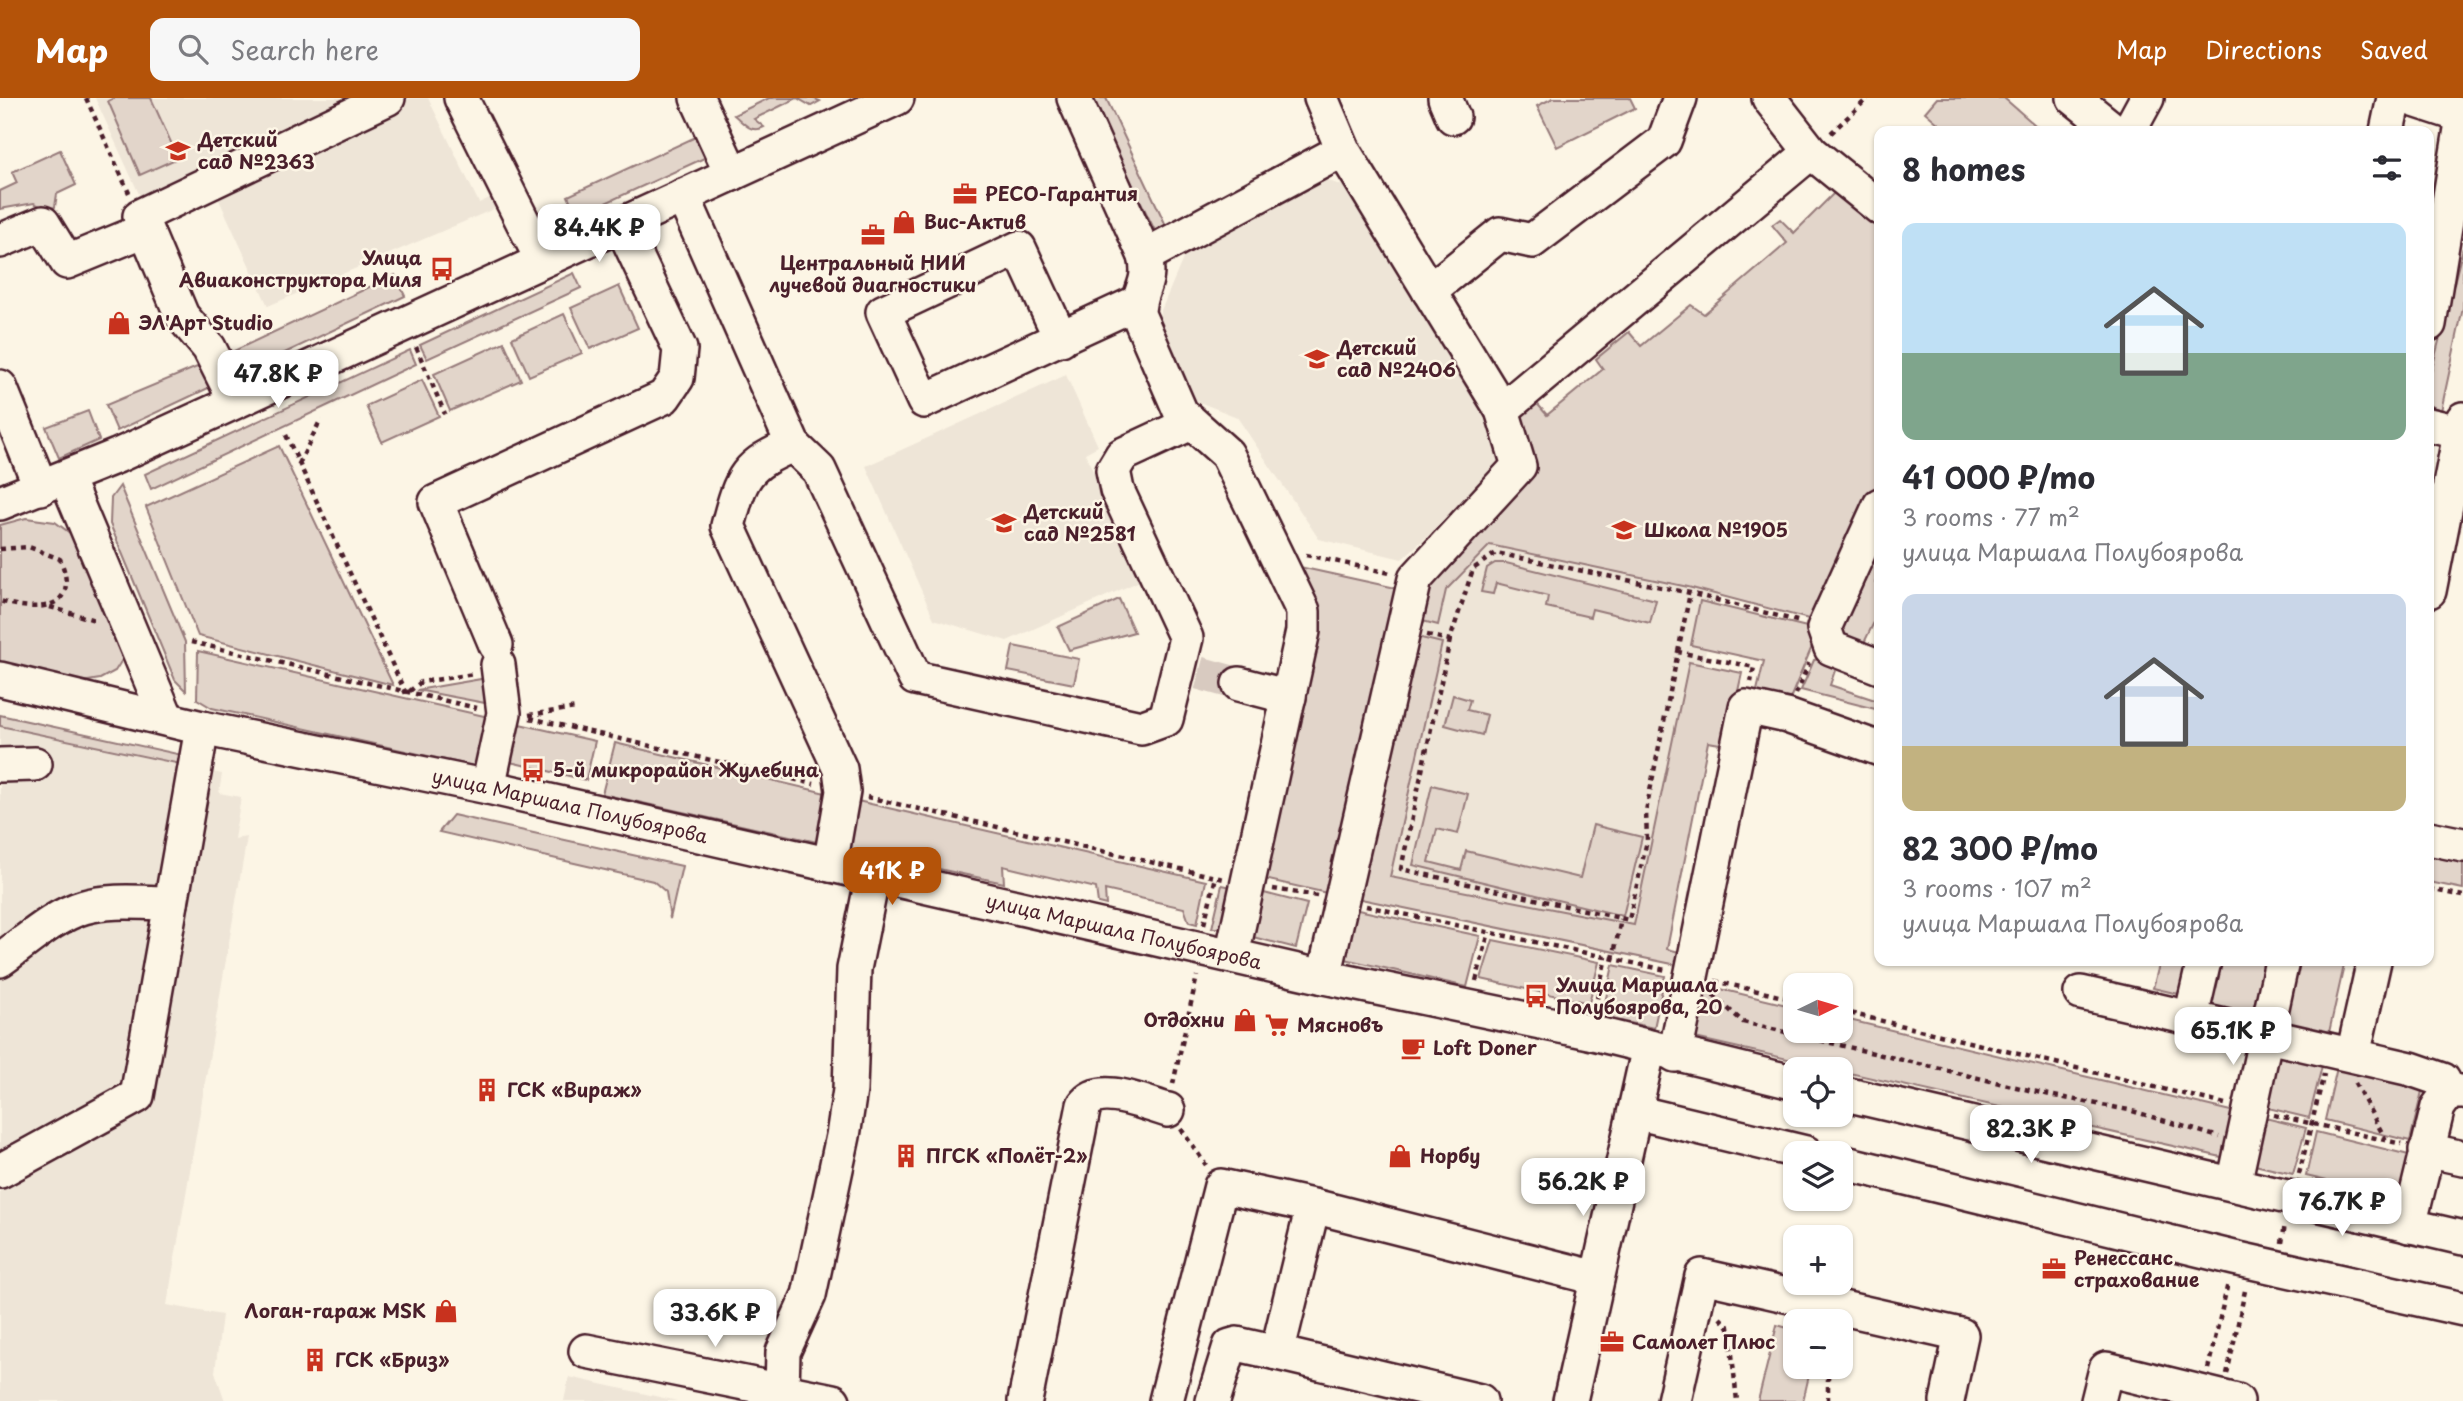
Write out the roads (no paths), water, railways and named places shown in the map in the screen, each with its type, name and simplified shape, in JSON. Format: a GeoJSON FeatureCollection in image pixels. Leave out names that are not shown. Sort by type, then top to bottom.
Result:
{"type":"FeatureCollection","features":[{"type":"Feature","properties":{"kind":"street"},"geometry":{"type":"LineString","coordinates":[[0,241],[43,223],[67,261],[388,98]]}},
{"type":"Feature","properties":{"kind":"street"},"geometry":{"type":"LineString","coordinates":[[461,98],[542,260]]}},
{"type":"Feature","properties":{"kind":"street"},"geometry":{"type":"LineString","coordinates":[[697,98],[732,174]]}},
{"type":"Feature","properties":{"kind":"street"},"geometry":{"type":"LineString","coordinates":[[0,503],[53,483],[897,98]]}},
{"type":"Feature","properties":{"kind":"street"},"geometry":{"type":"LineString","coordinates":[[1074,98],[1145,256],[1149,274],[1138,302],[1138,314],[1181,414],[1227,454],[1303,611],[1303,631],[1289,696],[1232,881],[1232,955]]}},
{"type":"Feature","properties":{"kind":"street"},"geometry":{"type":"LineString","coordinates":[[1321,98],[1343,150],[1502,410],[1519,466],[1415,579],[1324,977]]}},
{"type":"Feature","properties":{"kind":"street"},"geometry":{"type":"LineString","coordinates":[[1429,290],[1500,234],[1532,242],[1664,141],[1680,98]]}},
{"type":"Feature","properties":{"kind":"street"},"geometry":{"type":"LineString","coordinates":[[1769,98],[1811,152],[1874,203]]}},
{"type":"Feature","properties":{"kind":"street"},"geometry":{"type":"LineString","coordinates":[[2074,98],[2109,126]]}},
{"type":"Feature","properties":{"kind":"street"},"geometry":{"type":"LineString","coordinates":[[2132,126],[2147,98]]}},
{"type":"Feature","properties":{"kind":"street"},"geometry":{"type":"LineString","coordinates":[[2388,126],[2394,98]]}},
{"type":"Feature","properties":{"kind":"street"},"geometry":{"type":"LineString","coordinates":[[2408,98],[2463,116],[2434,293]]}},
{"type":"Feature","properties":{"kind":"street"},"geometry":{"type":"LineString","coordinates":[[1145,256],[1343,150]]}},
{"type":"Feature","properties":{"kind":"street"},"geometry":{"type":"LineString","coordinates":[[1502,410],[1811,152]]}},
{"type":"Feature","properties":{"kind":"street"},"geometry":{"type":"LineString","coordinates":[[683,196],[793,445],[819,470],[915,678],[1141,728],[1166,719],[1189,671],[1186,638],[1117,490],[1114,470],[1122,456],[1191,423]]}},
{"type":"Feature","properties":{"kind":"street"},"geometry":{"type":"LineString","coordinates":[[142,223],[182,316],[196,320],[235,400]]}},
{"type":"Feature","properties":{"kind":"street"},"geometry":{"type":"LineString","coordinates":[[488,787],[504,713],[497,655],[436,502],[664,397],[677,378],[680,349],[621,224]]}},
{"type":"Feature","properties":{"kind":"street"},"geometry":{"type":"LineString","coordinates":[[1061,339],[1019,248],[883,312],[924,401],[1061,339],[1138,302]]}},
{"type":"Feature","properties":{"kind":"street"},"geometry":{"type":"LineString","coordinates":[[0,387],[128,628],[167,719]]}},
{"type":"Feature","properties":{"kind":"street"},"geometry":{"type":"LineString","coordinates":[[2434,558],[2454,427]]}},
{"type":"Feature","properties":{"kind":"street"},"geometry":{"type":"LineString","coordinates":[[793,445],[759,459],[738,487],[728,526],[840,769],[844,791],[830,865]]}},
{"type":"Feature","properties":{"kind":"street"},"geometry":{"type":"LineString","coordinates":[[1874,518],[1824,628],[1831,648],[1874,665]]}},
{"type":"Feature","properties":{"kind":"street","name":"улица Маршала Полубоярова"},"geometry":{"type":"LineString","coordinates":[[0,679],[202,728],[488,787],[1783,1080]]}},
{"type":"Feature","properties":{"kind":"street"},"geometry":{"type":"LineString","coordinates":[[1239,684],[1289,696]]}},
{"type":"Feature","properties":{"kind":"street"},"geometry":{"type":"LineString","coordinates":[[1570,1401],[1635,1112],[1662,1051],[1690,975],[1746,707],[1787,716],[1874,746]]}},
{"type":"Feature","properties":{"kind":"street"},"geometry":{"type":"LineString","coordinates":[[0,1171],[137,1096],[202,728]]}},
{"type":"Feature","properties":{"kind":"street"},"geometry":{"type":"LineString","coordinates":[[0,765],[35,764]]}},
{"type":"Feature","properties":{"kind":"street"},"geometry":{"type":"LineString","coordinates":[[2434,839],[2463,845]]}},
{"type":"Feature","properties":{"kind":"street"},"geometry":{"type":"LineString","coordinates":[[782,1390],[783,1352],[809,1295],[843,1136],[850,1090],[854,968],[873,875]]}},
{"type":"Feature","properties":{"kind":"street"},"geometry":{"type":"LineString","coordinates":[[0,960],[59,918],[82,908],[108,902],[171,903]]}},
{"type":"Feature","properties":{"kind":"street"},"geometry":{"type":"LineString","coordinates":[[2191,1017],[2203,966]]}},
{"type":"Feature","properties":{"kind":"street"},"geometry":{"type":"LineString","coordinates":[[2234,1184],[2281,966]]}},
{"type":"Feature","properties":{"kind":"street"},"geometry":{"type":"LineString","coordinates":[[2353,1055],[2373,966]]}},
{"type":"Feature","properties":{"kind":"street"},"geometry":{"type":"LineString","coordinates":[[2081,993],[2267,1034],[2443,1080],[2456,1092],[2438,1107],[2409,1226]]}},
{"type":"Feature","properties":{"kind":"street"},"geometry":{"type":"LineString","coordinates":[[1025,1401],[1084,1105],[1089,1098],[1102,1093],[1168,1110]]}},
{"type":"Feature","properties":{"kind":"street"},"geometry":{"type":"LineString","coordinates":[[1853,1096],[2463,1238]]}},
{"type":"Feature","properties":{"kind":"street"},"geometry":{"type":"LineString","coordinates":[[1635,1112],[1783,1148]]}},
{"type":"Feature","properties":{"kind":"street"},"geometry":{"type":"LineString","coordinates":[[2426,1150],[2463,1158]]}},
{"type":"Feature","properties":{"kind":"street"},"geometry":{"type":"LineString","coordinates":[[1853,1165],[2243,1260],[2463,1309]]}},
{"type":"Feature","properties":{"kind":"street"},"geometry":{"type":"LineString","coordinates":[[1167,1401],[1221,1186],[1313,1206],[1597,1278]]}},
{"type":"Feature","properties":{"kind":"street"},"geometry":{"type":"LineString","coordinates":[[1277,1353],[1313,1206]]}},
{"type":"Feature","properties":{"kind":"street"},"geometry":{"type":"LineString","coordinates":[[1674,1401],[1702,1276],[1961,1335],[1947,1401]]}},
{"type":"Feature","properties":{"kind":"street"},"geometry":{"type":"LineString","coordinates":[[1213,1401],[1230,1346],[1237,1344],[1480,1401]]}},
{"type":"Feature","properties":{"kind":"street"},"geometry":{"type":"LineString","coordinates":[[586,1351],[832,1401]]}},
{"type":"Feature","properties":{"kind":"street"},"geometry":{"type":"LineString","coordinates":[[2098,1401],[2106,1369],[2221,1396]]}},
{"type":"Feature","properties":{"kind":"tunnel"},"geometry":{"type":"LineString","coordinates":[[1199,673],[1239,684]]}},
{"type":"Feature","properties":{"kind":"place","name":"Детский сад №2363"},"geometry":{"type":"Point","coordinates":[178,151]}},
{"type":"Feature","properties":{"kind":"place","name":"РЕСО-Гарантия"},"geometry":{"type":"Point","coordinates":[965,194]}},
{"type":"Feature","properties":{"kind":"place","name":"Вис-Актив"},"geometry":{"type":"Point","coordinates":[904,222]}},
{"type":"Feature","properties":{"kind":"place","name":"Центральный НИИ лучевой диагностики"},"geometry":{"type":"Point","coordinates":[873,235]}},
{"type":"Feature","properties":{"kind":"place","name":"Улица Авиаконструктора Миля"},"geometry":{"type":"Point","coordinates":[442,269]}},
{"type":"Feature","properties":{"kind":"place","name":"ЭЛ'Арт Studio"},"geometry":{"type":"Point","coordinates":[119,323]}},
{"type":"Feature","properties":{"kind":"place","name":"Детский сад №2406"},"geometry":{"type":"Point","coordinates":[1317,359]}},
{"type":"Feature","properties":{"kind":"place","name":"Детский сад №2581"},"geometry":{"type":"Point","coordinates":[1004,523]}},
{"type":"Feature","properties":{"kind":"place","name":"Школа №1905"},"geometry":{"type":"Point","coordinates":[1624,530]}},
{"type":"Feature","properties":{"kind":"place","name":"5-й микрорайон Жулебина"},"geometry":{"type":"Point","coordinates":[533,770]}},
{"type":"Feature","properties":{"kind":"place","name":"Улица Маршала Полубоярова, 20"},"geometry":{"type":"Point","coordinates":[1536,996]}},
{"type":"Feature","properties":{"kind":"place","name":"Отдохни"},"geometry":{"type":"Point","coordinates":[1245,1020]}},
{"type":"Feature","properties":{"kind":"place","name":"Мясновъ"},"geometry":{"type":"Point","coordinates":[1277,1025]}},
{"type":"Feature","properties":{"kind":"place","name":"Loft Doner"},"geometry":{"type":"Point","coordinates":[1413,1048]}},
{"type":"Feature","properties":{"kind":"place","name":"ГСК «Вираж»"},"geometry":{"type":"Point","coordinates":[487,1090]}},
{"type":"Feature","properties":{"kind":"place","name":"ПГСК «Полёт-2»"},"geometry":{"type":"Point","coordinates":[906,1156]}},
{"type":"Feature","properties":{"kind":"place","name":"Норбу"},"geometry":{"type":"Point","coordinates":[1400,1156]}},
{"type":"Feature","properties":{"kind":"place","name":"Ренессанс страхование"},"geometry":{"type":"Point","coordinates":[2054,1269]}},
{"type":"Feature","properties":{"kind":"place","name":"Логан-гараж MSK"},"geometry":{"type":"Point","coordinates":[446,1311]}},
{"type":"Feature","properties":{"kind":"place","name":"Самолет Плюс"},"geometry":{"type":"Point","coordinates":[1612,1342]}},
{"type":"Feature","properties":{"kind":"place","name":"ГСК «Бриз»"},"geometry":{"type":"Point","coordinates":[315,1360]}}]}
